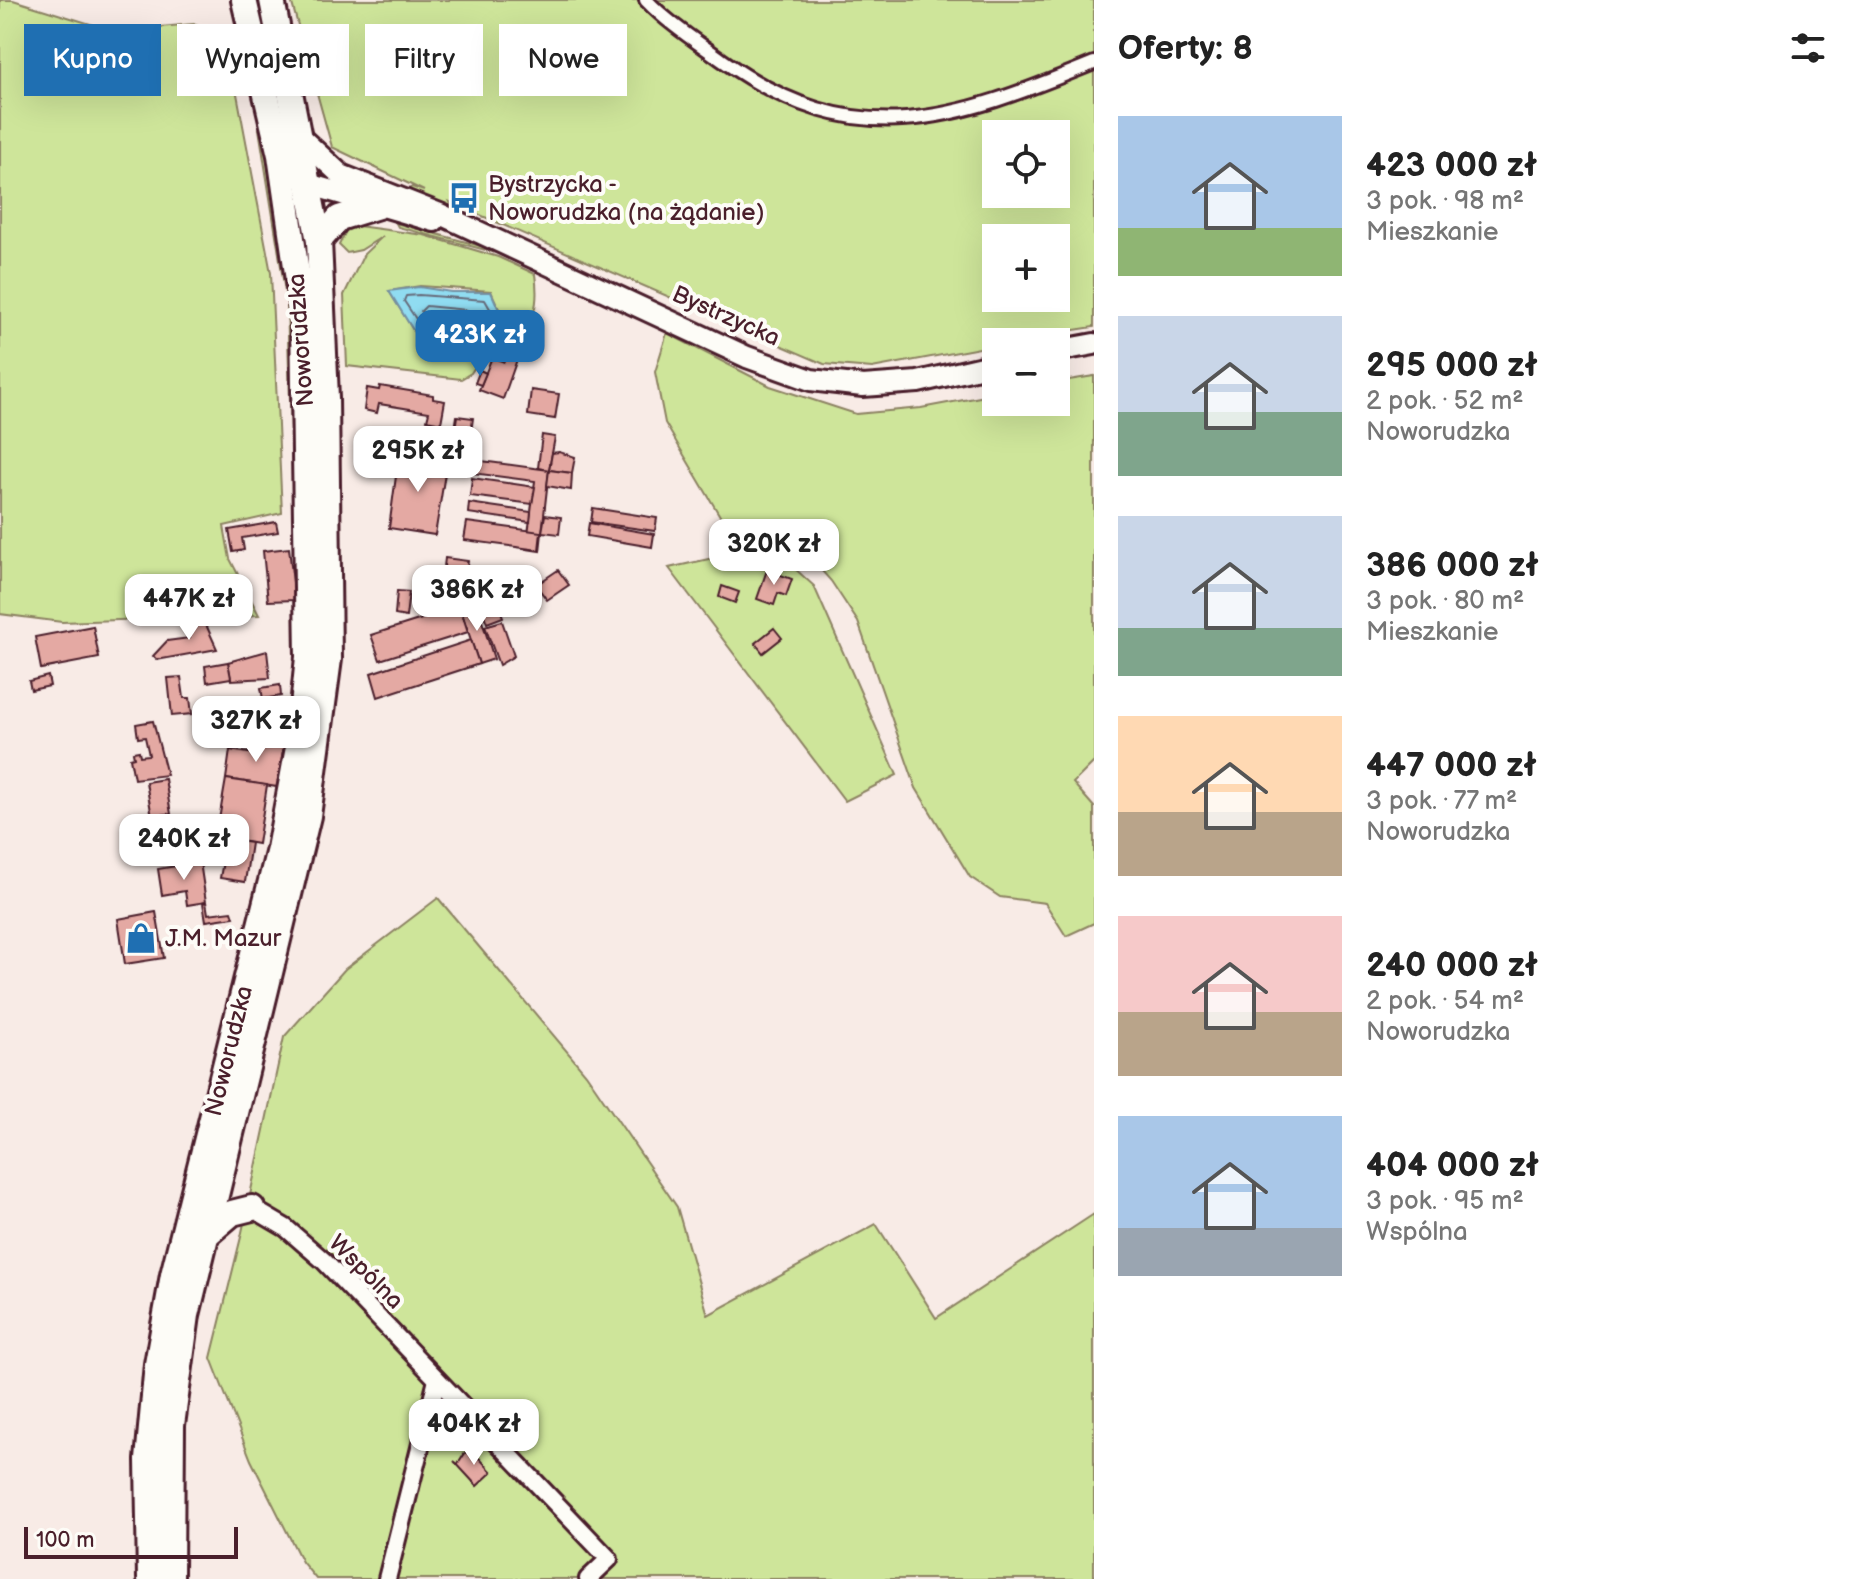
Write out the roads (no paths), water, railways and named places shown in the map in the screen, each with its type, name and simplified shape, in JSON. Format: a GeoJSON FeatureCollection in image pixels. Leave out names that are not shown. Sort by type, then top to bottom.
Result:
{"type":"FeatureCollection","features":[{"type":"Feature","properties":{"kind":"main road","name":"Noworudzka"},"geometry":{"type":"LineString","coordinates":[[150,1579],[148,1460],[157,1364],[173,1275],[279,849],[305,697],[308,589],[303,315],[280,155],[244,0]]}},
{"type":"Feature","properties":{"kind":"main road","name":"Noworudzka"},"geometry":{"type":"LineString","coordinates":[[171,1579],[172,1425],[187,1315],[284,927],[308,816],[322,730],[329,659],[319,241],[272,0]]}},
{"type":"Feature","properties":{"kind":"main road"},"geometry":{"type":"LineString","coordinates":[[319,241],[339,218],[378,206]]}},
{"type":"Feature","properties":{"kind":"main road"},"geometry":{"type":"LineString","coordinates":[[222,1171],[228,1191],[252,1208]]}},
{"type":"Feature","properties":{"kind":"main road"},"geometry":{"type":"LineString","coordinates":[[205,1236],[232,1213],[252,1208]]}},
{"type":"Feature","properties":{"kind":"street"},"geometry":{"type":"LineString","coordinates":[[646,0],[679,30],[799,106],[858,119],[944,113],[1003,100],[1094,63]]}},
{"type":"Feature","properties":{"kind":"street","name":"Bystrzycka"},"geometry":{"type":"LineString","coordinates":[[301,138],[341,175],[399,196],[538,257],[747,357],[811,380],[863,386],[891,384],[982,367]]}},
{"type":"Feature","properties":{"kind":"street","name":"Bystrzycka"},"geometry":{"type":"LineString","coordinates":[[280,155],[308,184],[432,221],[450,220]]}},
{"type":"Feature","properties":{"kind":"street"},"geometry":{"type":"LineString","coordinates":[[288,208],[308,184],[341,175]]}},
{"type":"Feature","properties":{"kind":"street"},"geometry":{"type":"LineString","coordinates":[[1070,348],[1094,344]]}},
{"type":"Feature","properties":{"kind":"street","name":"Wspólna"},"geometry":{"type":"LineString","coordinates":[[252,1208],[286,1228],[324,1261],[609,1559],[588,1579]]}},
{"type":"Feature","properties":{"kind":"street"},"geometry":{"type":"LineString","coordinates":[[387,1579],[437,1380]]}},
{"type":"Feature","properties":{"kind":"water"},"geometry":{"type":"Polygon","coordinates":[[[419,287],[451,292],[491,292],[503,319],[449,343],[440,352],[426,351],[389,291],[419,287]]]}},
{"type":"Feature","properties":{"kind":"place","name":"Bystrzycka - Noworudzka (na żądanie)"},"geometry":{"type":"Point","coordinates":[464,198]}},
{"type":"Feature","properties":{"kind":"place","name":"J.M. Mazur"},"geometry":{"type":"Point","coordinates":[141,938]}}]}
